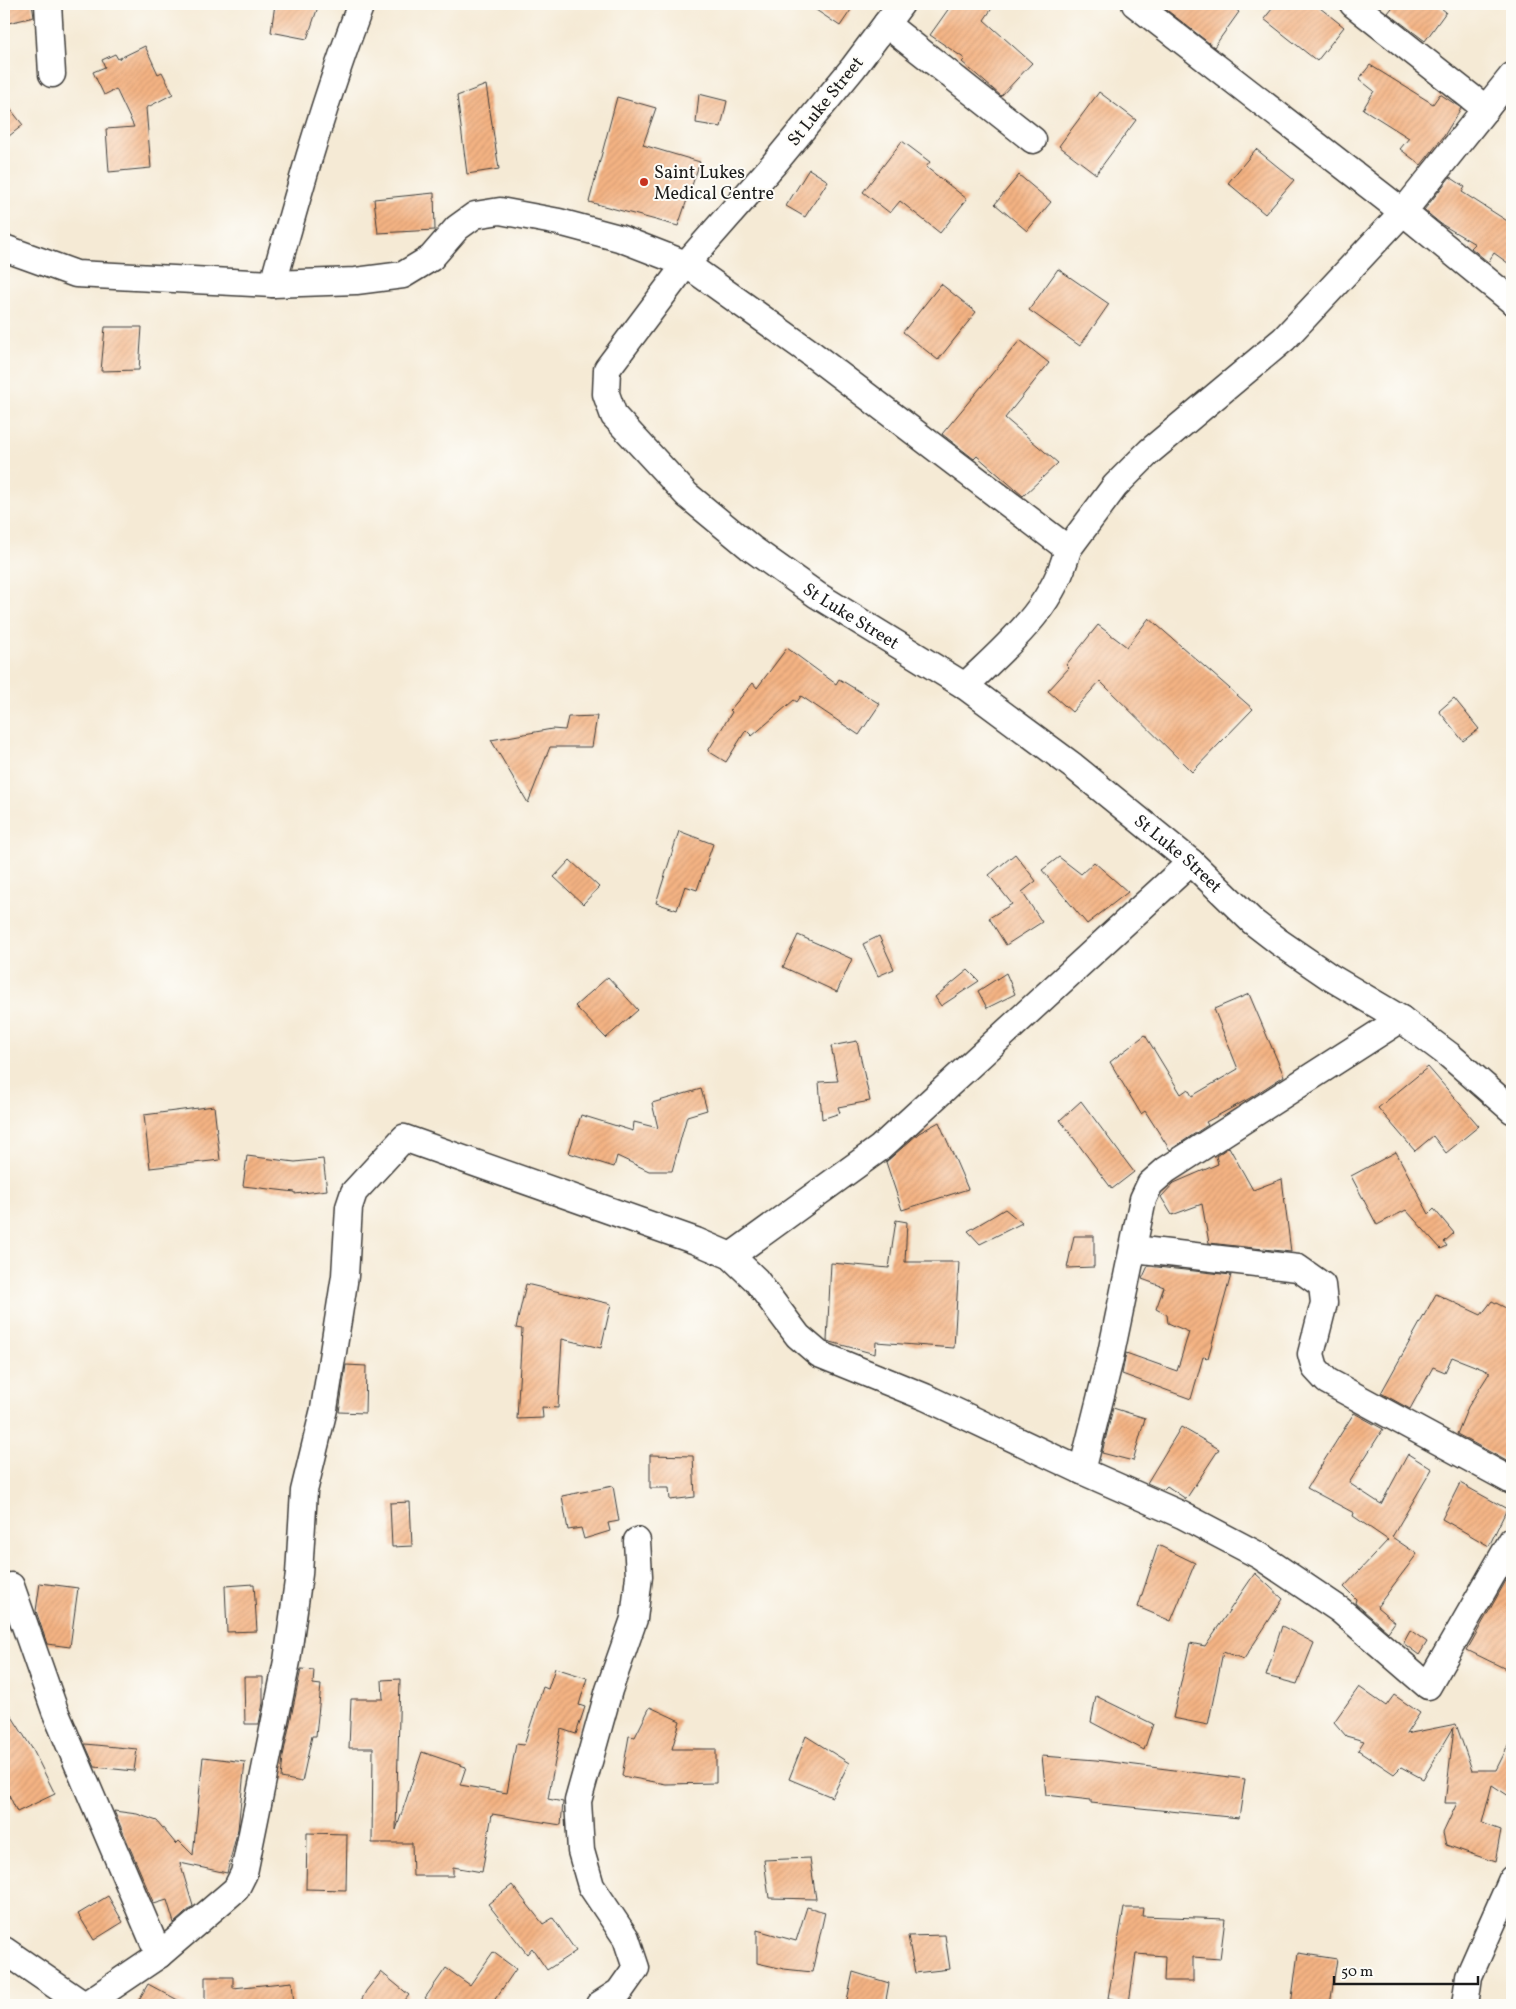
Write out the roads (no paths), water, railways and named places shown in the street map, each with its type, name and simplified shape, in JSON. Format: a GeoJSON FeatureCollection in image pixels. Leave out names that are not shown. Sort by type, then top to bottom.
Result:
{"type":"FeatureCollection","features":[{"type":"Feature","properties":{"kind":"street"},"geometry":{"type":"LineString","coordinates":[[48,4],[52,74]]}},
{"type":"Feature","properties":{"kind":"street"},"geometry":{"type":"LineString","coordinates":[[273,284],[308,160],[345,46],[361,4]]}},
{"type":"Feature","properties":{"kind":"street"},"geometry":{"type":"LineString","coordinates":[[1135,4],[1403,212],[1512,301]]}},
{"type":"Feature","properties":{"kind":"street"},"geometry":{"type":"LineString","coordinates":[[1353,4],[1486,109]]}},
{"type":"Feature","properties":{"kind":"street"},"geometry":{"type":"LineString","coordinates":[[893,14],[1033,140]]}},
{"type":"Feature","properties":{"kind":"street","name":"St Luke Street"},"geometry":{"type":"LineString","coordinates":[[893,14],[773,165],[686,264],[607,369],[606,394],[614,416],[687,495],[751,548],[817,595],[965,686],[1073,766],[1191,862],[1253,922],[1330,977],[1401,1019],[1449,1055],[1512,1110]]}},
{"type":"Feature","properties":{"kind":"street"},"geometry":{"type":"LineString","coordinates":[[965,686],[1045,604],[1062,572],[1068,549],[1115,486],[1150,451],[1284,339],[1403,212],[1512,76]]}},
{"type":"Feature","properties":{"kind":"street"},"geometry":{"type":"LineString","coordinates":[[4,248],[76,274],[273,284],[356,280],[403,275],[431,258],[457,228],[475,215],[500,211],[559,222],[619,238],[686,264],[808,351],[1068,549]]}},
{"type":"Feature","properties":{"kind":"street"},"geometry":{"type":"LineString","coordinates":[[730,1256],[880,1148],[1191,862]]}},
{"type":"Feature","properties":{"kind":"street"},"geometry":{"type":"LineString","coordinates":[[1082,1471],[1134,1249],[1143,1199],[1150,1184],[1166,1170],[1401,1019]]}},
{"type":"Feature","properties":{"kind":"street"},"geometry":{"type":"LineString","coordinates":[[4,1950],[84,2005],[160,1955],[236,1889],[244,1873],[287,1661],[299,1574],[304,1491],[324,1409],[345,1276],[349,1206],[354,1192],[404,1138],[696,1241],[730,1256],[756,1280],[798,1336],[819,1354],[925,1397],[1082,1471],[1182,1515],[1260,1556],[1340,1610],[1428,1686],[1512,1540]]}},
{"type":"Feature","properties":{"kind":"street"},"geometry":{"type":"LineString","coordinates":[[1134,1249],[1298,1268],[1312,1276],[1322,1285],[1324,1303],[1311,1354],[1314,1368],[1327,1381],[1512,1481]]}},
{"type":"Feature","properties":{"kind":"street"},"geometry":{"type":"LineString","coordinates":[[599,2005],[619,1992],[636,1968],[626,1938],[591,1886],[581,1851],[578,1801],[609,1690],[634,1618],[639,1576],[638,1541]]}},
{"type":"Feature","properties":{"kind":"street"},"geometry":{"type":"LineString","coordinates":[[12,1586],[55,1711],[160,1955]]}},
{"type":"Feature","properties":{"kind":"street"},"geometry":{"type":"LineString","coordinates":[[1465,2005],[1469,1976],[1512,1879]]}},
{"type":"Feature","properties":{"kind":"place","name":"Saint Lukes Medical Centre"},"geometry":{"type":"Point","coordinates":[644,182]}}]}
